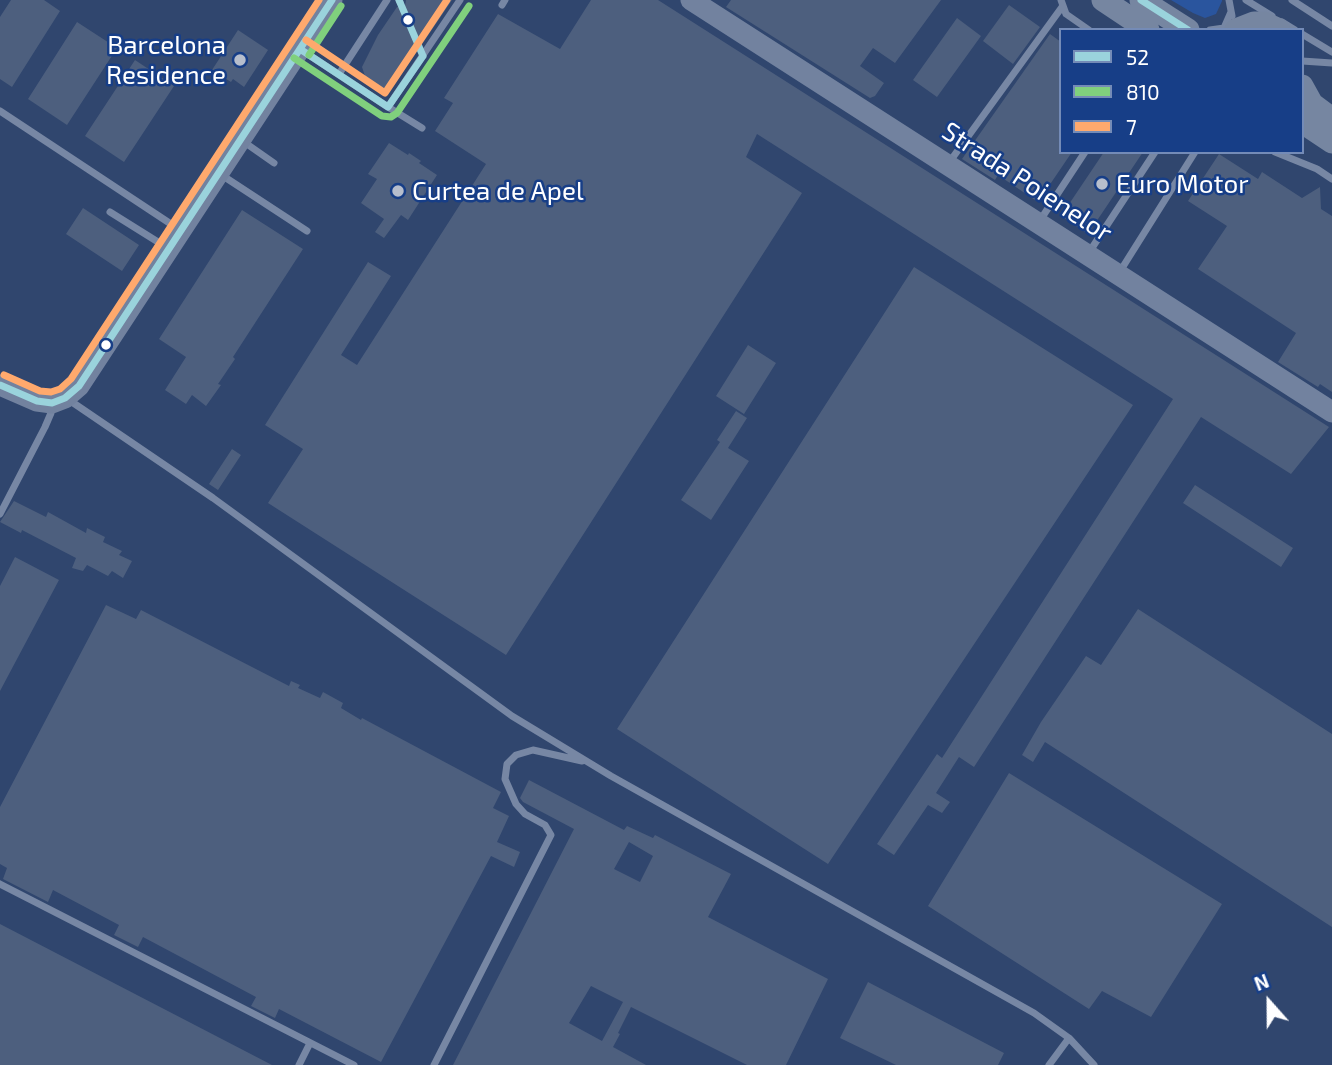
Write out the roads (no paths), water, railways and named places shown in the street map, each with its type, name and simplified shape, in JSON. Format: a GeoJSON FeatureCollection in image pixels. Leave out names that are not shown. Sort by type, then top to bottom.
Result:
{"type":"FeatureCollection","features":[{"type":"Feature","properties":{"kind":"main road"},"geometry":{"type":"LineString","coordinates":[[1103,0],[1146,28]]}},
{"type":"Feature","properties":{"kind":"main road"},"geometry":{"type":"LineString","coordinates":[[1141,0],[1185,28]]}},
{"type":"Feature","properties":{"kind":"main road"},"geometry":{"type":"LineString","coordinates":[[1234,24],[1245,25],[1266,20]]}},
{"type":"Feature","properties":{"kind":"main road"},"geometry":{"type":"LineString","coordinates":[[1304,90],[1312,104],[1332,119]]}},
{"type":"Feature","properties":{"kind":"main road"},"geometry":{"type":"LineString","coordinates":[[1304,123],[1332,142]]}},
{"type":"Feature","properties":{"kind":"street"},"geometry":{"type":"LineString","coordinates":[[0,385],[37,401],[59,400],[73,393],[332,0]]}},
{"type":"Feature","properties":{"kind":"street","name":"Strada Poienelor"},"geometry":{"type":"LineString","coordinates":[[691,0],[1332,412]]}},
{"type":"Feature","properties":{"kind":"lane"},"geometry":{"type":"LineString","coordinates":[[339,74],[387,0]]}},
{"type":"Feature","properties":{"kind":"lane"},"geometry":{"type":"LineString","coordinates":[[388,107],[421,52],[460,0]]}},
{"type":"Feature","properties":{"kind":"lane"},"geometry":{"type":"LineString","coordinates":[[1229,0],[1234,24]]}},
{"type":"Feature","properties":{"kind":"lane"},"geometry":{"type":"LineString","coordinates":[[1246,0],[1266,20],[1289,28]]}},
{"type":"Feature","properties":{"kind":"lane"},"geometry":{"type":"LineString","coordinates":[[1292,0],[1332,26]]}},
{"type":"Feature","properties":{"kind":"lane"},"geometry":{"type":"LineString","coordinates":[[948,165],[1062,4]]}},
{"type":"Feature","properties":{"kind":"lane"},"geometry":{"type":"LineString","coordinates":[[1062,4],[1066,14],[1086,28]]}},
{"type":"Feature","properties":{"kind":"lane"},"geometry":{"type":"LineString","coordinates":[[1304,36],[1332,52]]}},
{"type":"Feature","properties":{"kind":"lane"},"geometry":{"type":"LineString","coordinates":[[300,49],[422,128]]}},
{"type":"Feature","properties":{"kind":"lane"},"geometry":{"type":"LineString","coordinates":[[1304,61],[1332,62]]}},
{"type":"Feature","properties":{"kind":"lane"},"geometry":{"type":"LineString","coordinates":[[0,111],[180,230]]}},
{"type":"Feature","properties":{"kind":"lane"},"geometry":{"type":"LineString","coordinates":[[240,139],[274,163]]}},
{"type":"Feature","properties":{"kind":"lane"},"geometry":{"type":"LineString","coordinates":[[1038,223],[1084,154]]}},
{"type":"Feature","properties":{"kind":"lane"},"geometry":{"type":"LineString","coordinates":[[1088,254],[1154,154]]}},
{"type":"Feature","properties":{"kind":"lane"},"geometry":{"type":"LineString","coordinates":[[1119,274],[1194,154]]}},
{"type":"Feature","properties":{"kind":"lane"},"geometry":{"type":"LineString","coordinates":[[1281,154],[1318,169],[1332,179]]}},
{"type":"Feature","properties":{"kind":"lane"},"geometry":{"type":"LineString","coordinates":[[218,173],[307,231]]}},
{"type":"Feature","properties":{"kind":"lane"},"geometry":{"type":"LineString","coordinates":[[110,212],[168,248]]}},
{"type":"Feature","properties":{"kind":"lane"},"geometry":{"type":"LineString","coordinates":[[0,514],[59,400],[213,498],[512,716],[1034,1013],[1069,1038],[1094,1065]]}},
{"type":"Feature","properties":{"kind":"lane"},"geometry":{"type":"LineString","coordinates":[[434,1065],[551,835],[545,825],[525,814],[516,804],[505,779],[507,764],[516,755],[533,750],[589,762]]}},
{"type":"Feature","properties":{"kind":"lane"},"geometry":{"type":"LineString","coordinates":[[0,884],[354,1065]]}},
{"type":"Feature","properties":{"kind":"lane"},"geometry":{"type":"LineString","coordinates":[[1049,1065],[1069,1038]]}},
{"type":"Feature","properties":{"kind":"lane"},"geometry":{"type":"LineString","coordinates":[[299,1065],[310,1043]]}},
{"type":"Feature","properties":{"kind":"place","name":"Barcelona Residence"},"geometry":{"type":"Point","coordinates":[240,60]}},
{"type":"Feature","properties":{"kind":"place","name":"Euro Motor"},"geometry":{"type":"Point","coordinates":[1102,184]}},
{"type":"Feature","properties":{"kind":"place","name":"Curtea de Apel"},"geometry":{"type":"Point","coordinates":[398,191]}}]}
